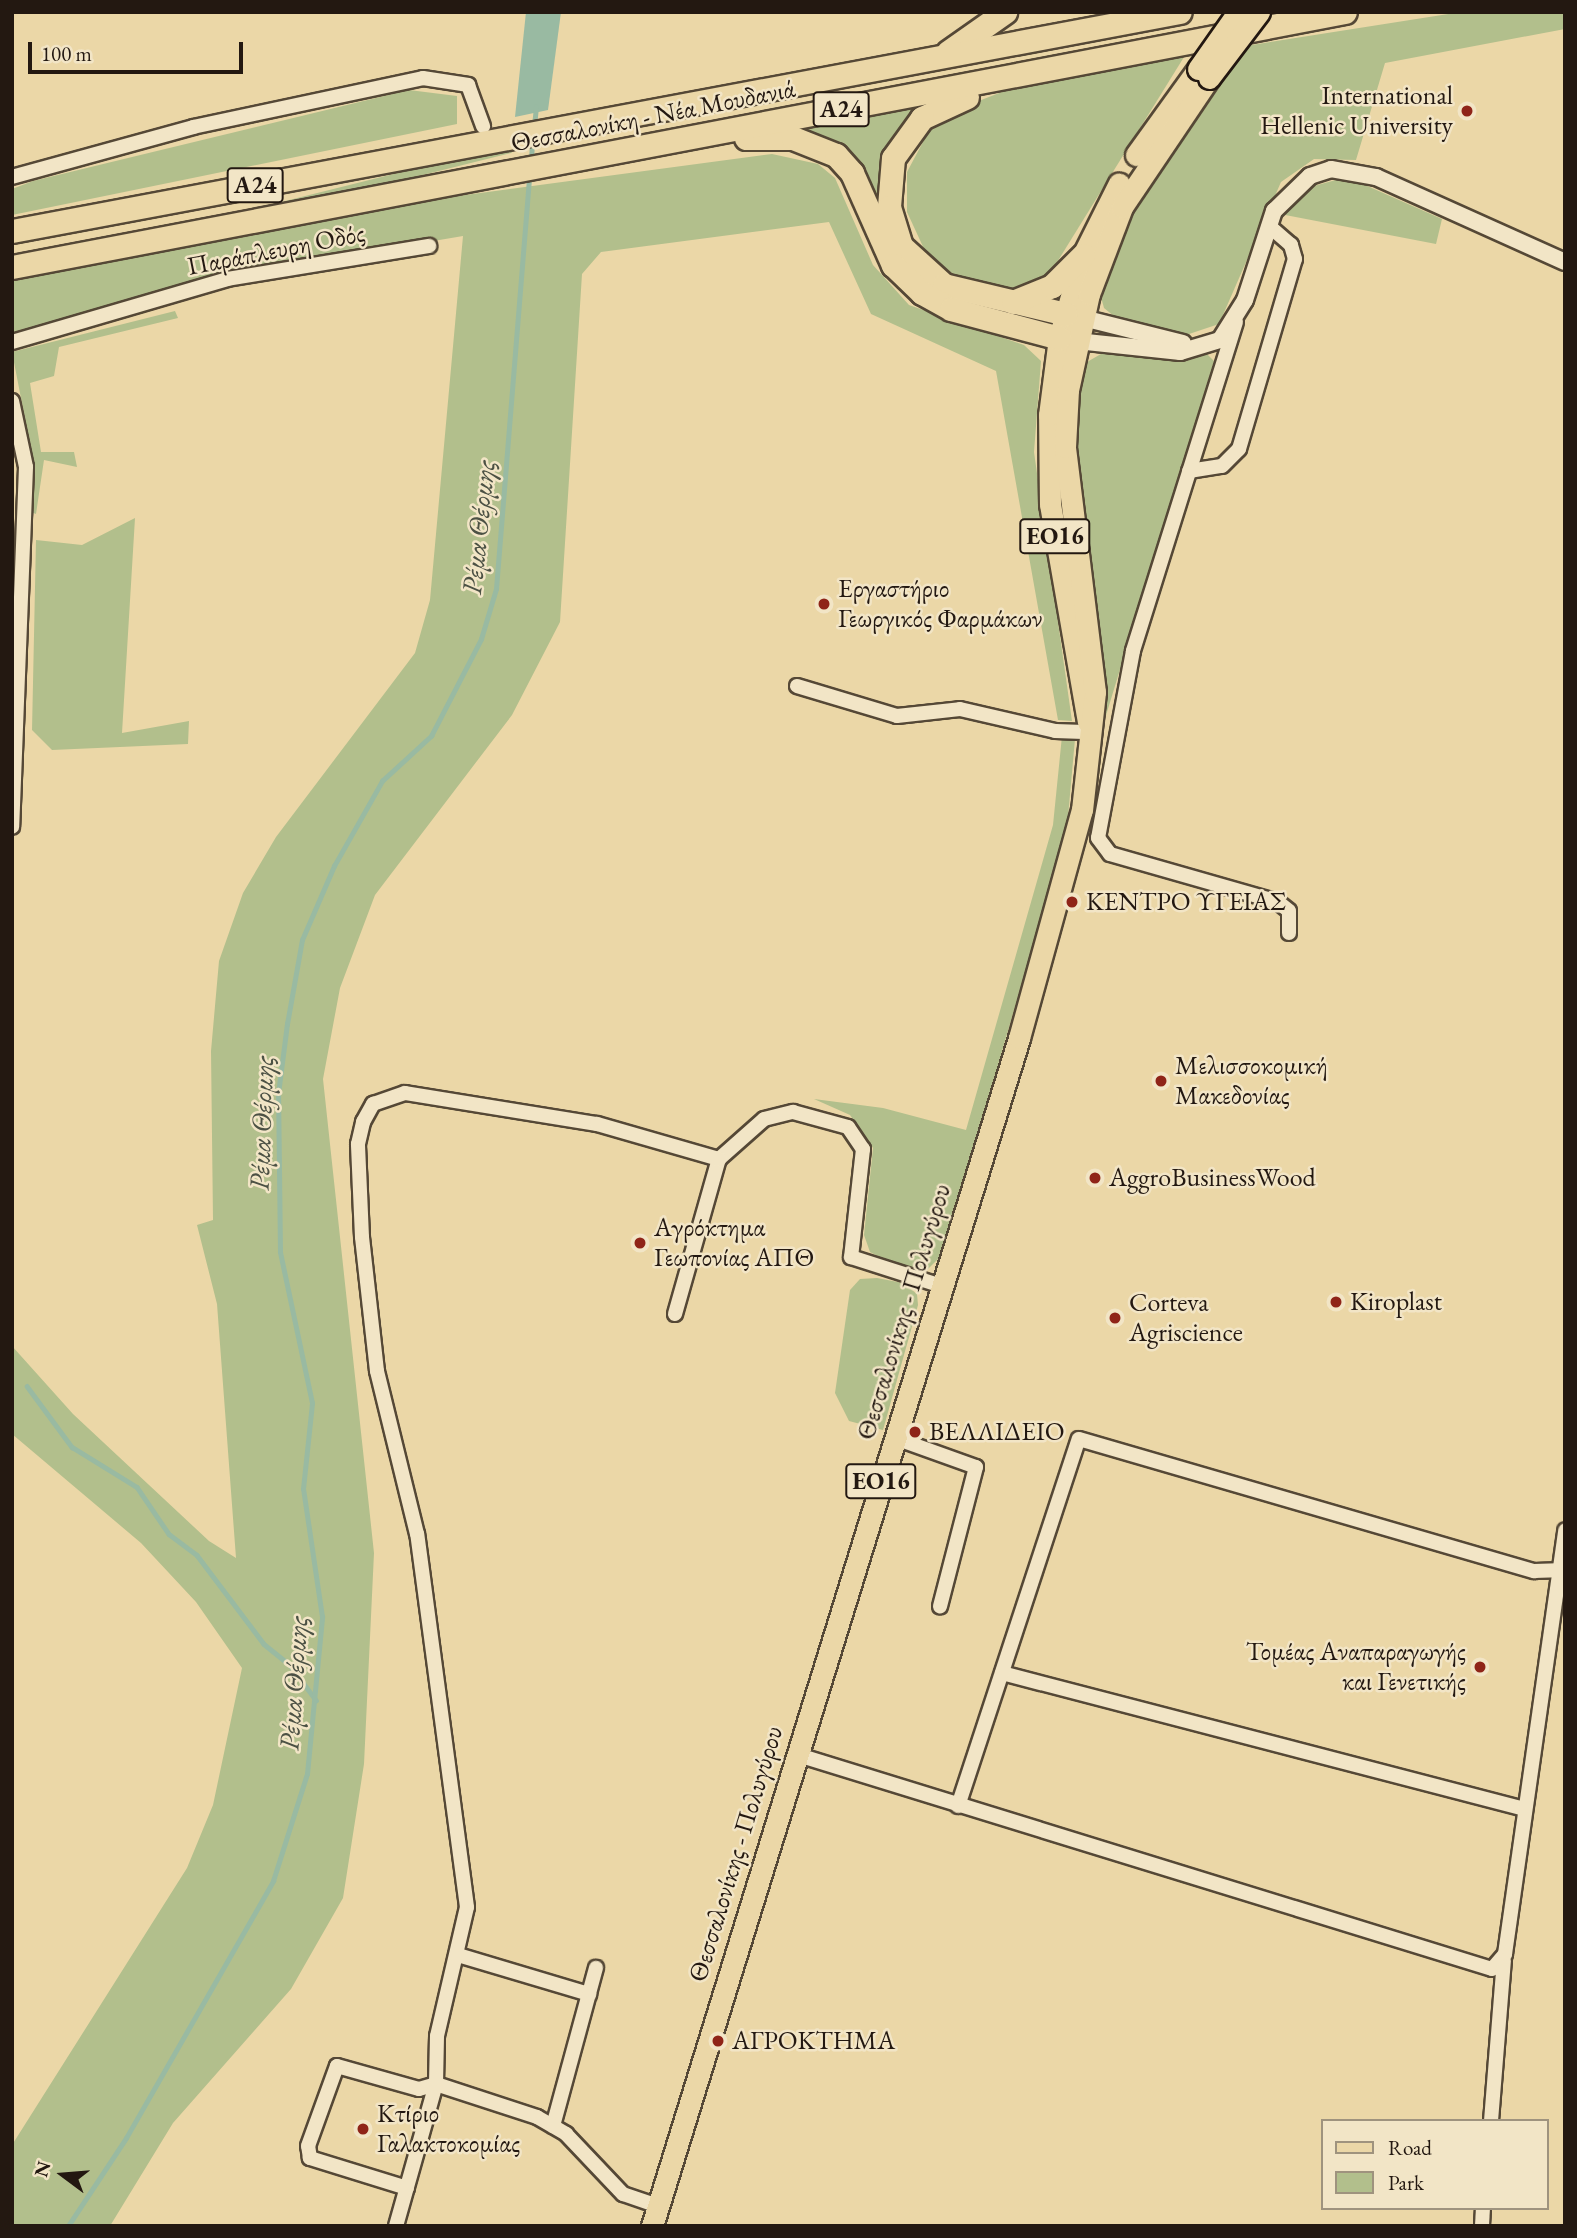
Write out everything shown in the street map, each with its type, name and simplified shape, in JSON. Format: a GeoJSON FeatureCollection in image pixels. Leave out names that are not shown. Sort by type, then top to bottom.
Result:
{"type":"FeatureCollection","features":[{"type":"Feature","properties":{"kind":"highway"},"geometry":{"type":"LineString","coordinates":[[900,69],[968,44],[1005,12]]}},
{"type":"Feature","properties":{"kind":"highway","name":"Θεσσαλονίκη - Νέα Μουδανιά"},"geometry":{"type":"LineString","coordinates":[[12,231],[491,133],[564,128],[900,69],[1180,12]]}},
{"type":"Feature","properties":{"kind":"highway","name":"Θεσσαλονίκη - Νέα Μουδανιά"},"geometry":{"type":"LineString","coordinates":[[12,267],[1345,12]]}},
{"type":"Feature","properties":{"kind":"highway"},"geometry":{"type":"LineString","coordinates":[[1032,73],[922,118],[905,136],[889,179],[893,227],[915,264],[944,285],[1075,316]]}},
{"type":"Feature","properties":{"kind":"highway"},"geometry":{"type":"LineString","coordinates":[[649,144],[781,136],[821,147],[852,173],[893,265],[922,293],[958,312],[1068,340]]}},
{"type":"Feature","properties":{"kind":"highway"},"geometry":{"type":"LineString","coordinates":[[1013,302],[1052,286],[1083,255]]}},
{"type":"Feature","properties":{"kind":"main road","name":"Θεσσαλονίκης - Πολυγύρου"},"geometry":{"type":"LineString","coordinates":[[654,2216],[942,1286],[1072,852],[1091,732],[1049,491],[1049,415],[1068,340],[1075,316],[1122,207],[1238,12]]}},
{"type":"Feature","properties":{"kind":"main road","name":"Θεσσαλονίκης - Πολυγύρου"},"geometry":{"type":"LineString","coordinates":[[1075,316],[1083,255],[1127,169],[1203,73],[1259,12]]}},
{"type":"Feature","properties":{"kind":"street"},"geometry":{"type":"LineString","coordinates":[[12,177],[193,127],[423,78],[468,85],[491,133]]}},
{"type":"Feature","properties":{"kind":"street"},"geometry":{"type":"LineString","coordinates":[[1289,933],[1289,911],[1278,902],[1110,854],[1098,838],[1133,651],[1273,211],[1310,176],[1352,169],[1565,262]]}},
{"type":"Feature","properties":{"kind":"street"},"geometry":{"type":"LineString","coordinates":[[1189,471],[1223,466],[1239,449],[1295,259],[1292,245],[1269,226]]}},
{"type":"Feature","properties":{"kind":"street","name":"Παράπλευρη Οδός"},"geometry":{"type":"LineString","coordinates":[[12,342],[227,279],[429,246]]}},
{"type":"Feature","properties":{"kind":"street"},"geometry":{"type":"LineString","coordinates":[[1075,316],[1182,343],[1214,336],[1236,322]]}},
{"type":"Feature","properties":{"kind":"street"},"geometry":{"type":"LineString","coordinates":[[1068,340],[1187,351],[1220,340],[1236,322]]}},
{"type":"Feature","properties":{"kind":"street"},"geometry":{"type":"LineString","coordinates":[[12,401],[26,467],[12,827]]}},
{"type":"Feature","properties":{"kind":"street"},"geometry":{"type":"LineString","coordinates":[[797,686],[897,716],[960,709],[1055,731],[1091,732]]}},
{"type":"Feature","properties":{"kind":"street"},"geometry":{"type":"LineString","coordinates":[[396,2226],[436,2084],[437,2036],[458,1955],[467,1894],[416,1534],[377,1371],[362,1237],[358,1144],[363,1122],[373,1104],[405,1093],[597,1124],[719,1158]]}},
{"type":"Feature","properties":{"kind":"street"},"geometry":{"type":"LineString","coordinates":[[675,1314],[719,1158],[764,1119],[793,1112],[848,1127],[863,1149],[851,1256],[942,1286]]}},
{"type":"Feature","properties":{"kind":"street"},"geometry":{"type":"LineString","coordinates":[[958,1806],[1073,1444],[1087,1436],[1534,1571],[1562,1570]]}},
{"type":"Feature","properties":{"kind":"street"},"geometry":{"type":"LineString","coordinates":[[895,1438],[976,1466],[940,1606]]}},
{"type":"Feature","properties":{"kind":"street"},"geometry":{"type":"LineString","coordinates":[[1491,2119],[1504,1961],[1562,1570],[1565,1530]]}},
{"type":"Feature","properties":{"kind":"street"},"geometry":{"type":"LineString","coordinates":[[1002,1673],[1525,1809]]}},
{"type":"Feature","properties":{"kind":"street"},"geometry":{"type":"LineString","coordinates":[[795,1754],[1487,1968],[1504,1961]]}},
{"type":"Feature","properties":{"kind":"street"},"geometry":{"type":"LineString","coordinates":[[458,1955],[589,1994]]}},
{"type":"Feature","properties":{"kind":"street"},"geometry":{"type":"LineString","coordinates":[[553,2126],[597,1968]]}},
{"type":"Feature","properties":{"kind":"street"},"geometry":{"type":"LineString","coordinates":[[407,2188],[310,2158],[308,2146],[337,2066],[419,2089],[436,2084],[553,2126],[623,2194],[654,2216]]}},
{"type":"Feature","properties":{"kind":"green space"},"geometry":{"type":"Polygon","coordinates":[[[1461,12],[1565,12],[1565,29],[1385,63],[1356,160],[1314,159],[1281,182],[1219,324],[1183,336],[1120,321],[1104,308],[1099,290],[1120,225],[1239,47],[1461,12]]]}},
{"type":"Feature","properties":{"kind":"green space"},"geometry":{"type":"Polygon","coordinates":[[[1184,57],[1051,272],[1023,288],[1003,288],[959,279],[925,251],[907,212],[907,172],[931,127],[948,113],[1012,88],[1184,57]]]}},
{"type":"Feature","properties":{"kind":"green space"},"geometry":{"type":"Polygon","coordinates":[[[409,90],[457,96],[457,124],[12,215],[12,189],[33,181],[409,90]]]}},
{"type":"Feature","properties":{"kind":"green space"},"geometry":{"type":"Polygon","coordinates":[[[927,100],[914,112],[884,229],[844,149],[798,125],[927,100]]]}},
{"type":"Feature","properties":{"kind":"green space"},"geometry":{"type":"Polygon","coordinates":[[[510,145],[512,153],[20,275],[18,268],[510,145]]]}},
{"type":"Feature","properties":{"kind":"green space"},"geometry":{"type":"Polygon","coordinates":[[[772,154],[818,164],[835,178],[873,265],[909,305],[1024,345],[1041,361],[1034,452],[1072,721],[1058,720],[996,371],[871,314],[829,222],[601,252],[582,274],[560,622],[512,715],[375,895],[340,988],[323,1079],[374,1553],[364,1764],[343,1898],[291,1989],[173,2123],[110,2226],[12,2226],[12,2145],[187,1868],[213,1805],[242,1668],[196,1602],[141,1543],[12,1434],[12,1346],[73,1414],[209,1541],[236,1558],[217,1304],[197,1225],[213,1220],[211,1051],[219,961],[243,893],[276,837],[415,653],[430,600],[463,236],[232,275],[23,333],[12,333],[12,281],[458,196],[772,154]]]}},
{"type":"Feature","properties":{"kind":"green space"},"geometry":{"type":"Polygon","coordinates":[[[1347,177],[1442,219],[1436,244],[1280,214],[1310,187],[1347,177]]]}},
{"type":"Feature","properties":{"kind":"green space"},"geometry":{"type":"Polygon","coordinates":[[[175,311],[178,318],[59,347],[54,376],[30,383],[41,452],[74,452],[77,467],[44,460],[36,514],[31,512],[34,465],[12,352],[175,311]]]}},
{"type":"Feature","properties":{"kind":"green space"},"geometry":{"type":"Polygon","coordinates":[[[1108,350],[1155,358],[1207,354],[1214,361],[1104,722],[1099,638],[1072,467],[1080,366],[1108,350]]]}},
{"type":"Feature","properties":{"kind":"green space"},"geometry":{"type":"Polygon","coordinates":[[[135,518],[122,733],[189,721],[188,744],[52,750],[32,730],[36,540],[82,545],[135,518]]]}},
{"type":"Feature","properties":{"kind":"green space"},"geometry":{"type":"Polygon","coordinates":[[[1062,736],[1075,739],[1067,828],[943,1254],[925,1272],[887,1261],[870,1252],[864,1235],[873,1148],[850,1115],[814,1099],[883,1108],[966,1130],[1053,825],[1062,736]]]}},
{"type":"Feature","properties":{"kind":"green space"},"geometry":{"type":"Polygon","coordinates":[[[877,1278],[903,1283],[917,1294],[918,1305],[883,1430],[849,1421],[835,1393],[850,1290],[860,1279],[877,1278]]]}},
{"type":"Feature","properties":{"kind":"shaded area"},"geometry":{"type":"Polygon","coordinates":[[[526,12],[561,12],[548,110],[515,117],[526,12]]]}},
{"type":"Feature","properties":{"kind":"waterway","name":"Ρέμα Θέρμης"},"geometry":{"type":"LineString","coordinates":[[534,126],[536,107]]}},
{"type":"Feature","properties":{"kind":"waterway","name":"Ρέμα Θέρμης"},"geometry":{"type":"LineString","coordinates":[[531,161],[532,142]]}},
{"type":"Feature","properties":{"kind":"waterway","name":"Ρέμα Θέρμης"},"geometry":{"type":"LineString","coordinates":[[68,2226],[126,2138],[273,1881],[307,1774],[322,1617],[303,1489],[312,1403],[280,1252],[278,1094],[287,1024],[302,940],[334,866],[382,781],[431,736],[481,639],[496,589],[529,177]]}},
{"type":"Feature","properties":{"kind":"waterway"},"geometry":{"type":"LineString","coordinates":[[27,1386],[72,1447],[137,1487],[169,1534],[197,1555],[264,1644],[290,1665],[316,1700]]}},
{"type":"Feature","properties":{"kind":"place","name":"International Hellenic University"},"geometry":{"type":"Point","coordinates":[1467,111]}},
{"type":"Feature","properties":{"kind":"place","name":"Εργαστήριο Γεωργικός Φαρμάκων"},"geometry":{"type":"Point","coordinates":[824,604]}},
{"type":"Feature","properties":{"kind":"place","name":"ΚΕΝΤΡΟ ΥΓΕΙΑΣ"},"geometry":{"type":"Point","coordinates":[1072,902]}},
{"type":"Feature","properties":{"kind":"place","name":"Μελισσοκομική Μακεδονίας"},"geometry":{"type":"Point","coordinates":[1161,1081]}},
{"type":"Feature","properties":{"kind":"place","name":"AggroBusinessWood"},"geometry":{"type":"Point","coordinates":[1095,1178]}},
{"type":"Feature","properties":{"kind":"place","name":"Αγρόκτημα Γεωπονίας ΑΠΘ"},"geometry":{"type":"Point","coordinates":[640,1243]}},
{"type":"Feature","properties":{"kind":"place","name":"Kiroplast"},"geometry":{"type":"Point","coordinates":[1336,1302]}},
{"type":"Feature","properties":{"kind":"place","name":"Corteva Agriscience"},"geometry":{"type":"Point","coordinates":[1115,1318]}},
{"type":"Feature","properties":{"kind":"place","name":"ΒΕΛΛΙΔΕΙΟ"},"geometry":{"type":"Point","coordinates":[915,1432]}},
{"type":"Feature","properties":{"kind":"place","name":"Τομέας Αναπαραγωγής και Γενετικής"},"geometry":{"type":"Point","coordinates":[1480,1667]}},
{"type":"Feature","properties":{"kind":"place","name":"ΑΓΡΟΚΤΗΜΑ"},"geometry":{"type":"Point","coordinates":[718,2041]}},
{"type":"Feature","properties":{"kind":"place","name":"Κτίριο Γαλακτοκομίας"},"geometry":{"type":"Point","coordinates":[363,2129]}}]}
